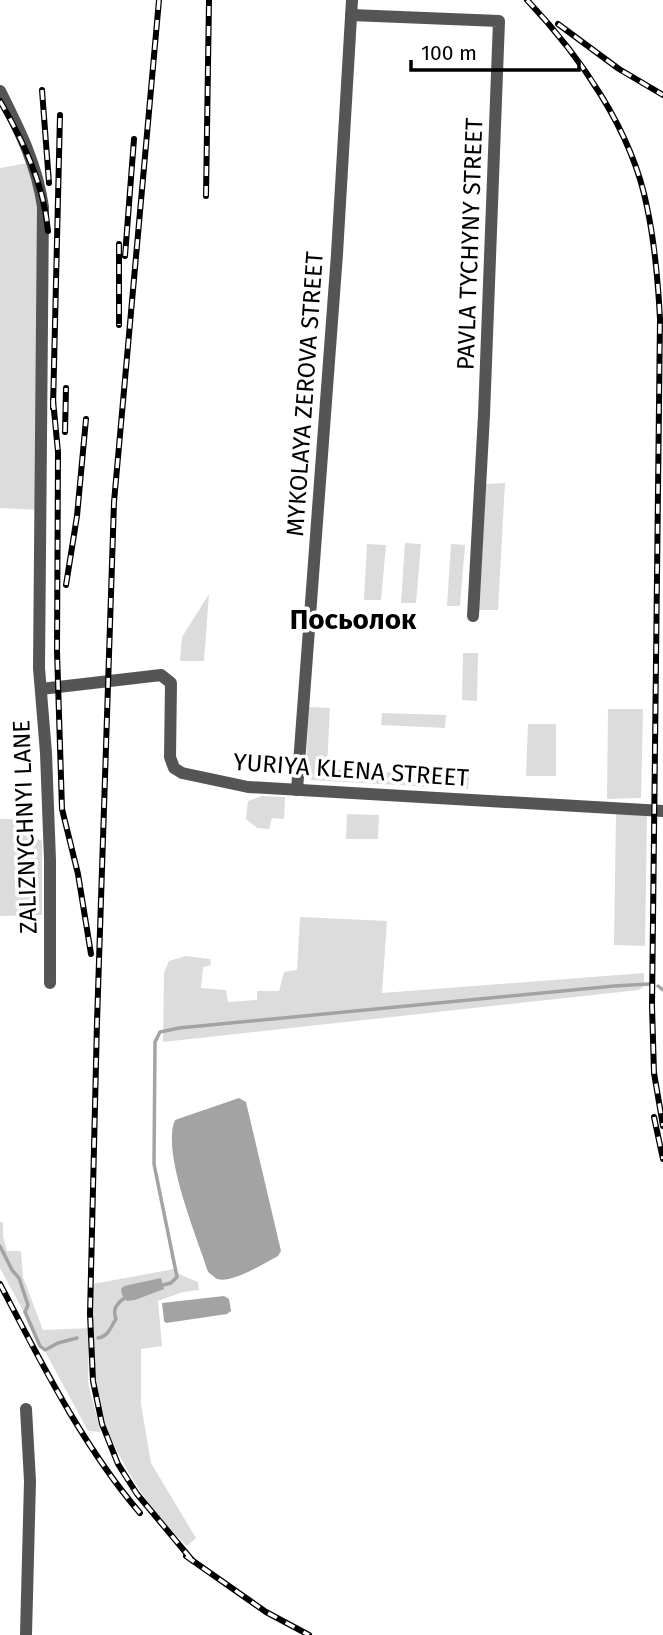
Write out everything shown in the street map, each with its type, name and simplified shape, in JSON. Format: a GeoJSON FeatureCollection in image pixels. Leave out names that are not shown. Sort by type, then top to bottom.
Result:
{"type":"FeatureCollection","features":[{"type":"Feature","properties":{"kind":"street","name":"MYKOLAYA ZEROVA STREET"},"geometry":{"type":"LineString","coordinates":[[298,790],[337,254],[352,0]]}},
{"type":"Feature","properties":{"kind":"street","name":"PAVLA TYCHYNY STREET"},"geometry":{"type":"LineString","coordinates":[[351,15],[499,21],[485,404],[473,616]]}},
{"type":"Feature","properties":{"kind":"street","name":"ZALIZNYCHNYI LANE"},"geometry":{"type":"LineString","coordinates":[[0,91],[29,149],[39,177],[43,206],[41,689],[50,860],[50,984]]}},
{"type":"Feature","properties":{"kind":"street","name":"YURIYA KLENA STREET"},"geometry":{"type":"LineString","coordinates":[[41,689],[161,675],[171,683],[170,757],[174,768],[182,773],[248,787],[663,811]]}},
{"type":"Feature","properties":{"kind":"street"},"geometry":{"type":"LineString","coordinates":[[26,1409],[30,1480],[26,1635]]}},
{"type":"Feature","properties":{"kind":"shaded area"},"geometry":{"type":"Polygon","coordinates":[[[33,162],[39,180],[40,510],[0,508],[0,168],[33,162]]]}},
{"type":"Feature","properties":{"kind":"shaded area"},"geometry":{"type":"Polygon","coordinates":[[[505,483],[498,610],[479,610],[486,484],[505,483]]]}},
{"type":"Feature","properties":{"kind":"shaded area"},"geometry":{"type":"Polygon","coordinates":[[[405,543],[421,544],[416,603],[401,603],[405,543]]]}},
{"type":"Feature","properties":{"kind":"shaded area"},"geometry":{"type":"Polygon","coordinates":[[[367,544],[386,545],[381,600],[364,600],[367,544]]]}},
{"type":"Feature","properties":{"kind":"shaded area"},"geometry":{"type":"Polygon","coordinates":[[[451,544],[465,545],[460,606],[447,606],[451,544]]]}},
{"type":"Feature","properties":{"kind":"shaded area"},"geometry":{"type":"Polygon","coordinates":[[[209,594],[204,661],[180,661],[182,637],[209,594]]]}},
{"type":"Feature","properties":{"kind":"shaded area"},"geometry":{"type":"Polygon","coordinates":[[[463,653],[478,653],[477,701],[462,700],[463,653]]]}},
{"type":"Feature","properties":{"kind":"shaded area"},"geometry":{"type":"Polygon","coordinates":[[[309,707],[330,708],[327,769],[469,777],[468,789],[311,780],[311,769],[306,768],[309,707]]]}},
{"type":"Feature","properties":{"kind":"shaded area"},"geometry":{"type":"Polygon","coordinates":[[[608,709],[643,709],[641,798],[607,799],[608,709]]]}},
{"type":"Feature","properties":{"kind":"shaded area"},"geometry":{"type":"Polygon","coordinates":[[[382,713],[446,715],[445,728],[381,725],[382,713]]]}},
{"type":"Feature","properties":{"kind":"shaded area"},"geometry":{"type":"Polygon","coordinates":[[[528,724],[556,724],[556,776],[526,776],[528,724]]]}},
{"type":"Feature","properties":{"kind":"shaded area"},"geometry":{"type":"Polygon","coordinates":[[[262,796],[285,797],[284,819],[272,818],[269,829],[257,828],[246,819],[248,801],[262,796]]]}},
{"type":"Feature","properties":{"kind":"shaded area"},"geometry":{"type":"Polygon","coordinates":[[[616,813],[647,814],[645,946],[614,945],[616,813]]]}},
{"type":"Feature","properties":{"kind":"shaded area"},"geometry":{"type":"Polygon","coordinates":[[[347,814],[379,815],[378,839],[346,839],[347,814]]]}},
{"type":"Feature","properties":{"kind":"shaded area"},"geometry":{"type":"Polygon","coordinates":[[[0,819],[18,819],[27,838],[42,840],[42,915],[0,916],[0,819]]]}},
{"type":"Feature","properties":{"kind":"shaded area"},"geometry":{"type":"Polygon","coordinates":[[[300,917],[387,921],[382,993],[644,973],[644,986],[639,990],[163,1042],[164,973],[169,961],[186,956],[210,959],[211,965],[203,967],[201,988],[226,990],[228,1002],[257,1000],[257,991],[279,991],[284,972],[297,970],[300,917]]]}},
{"type":"Feature","properties":{"kind":"shaded area"},"geometry":{"type":"Polygon","coordinates":[[[239,1098],[246,1102],[281,1251],[278,1256],[257,1268],[223,1280],[208,1272],[176,1173],[172,1134],[175,1120],[239,1098]]]}},
{"type":"Feature","properties":{"kind":"shaded area"},"geometry":{"type":"Polygon","coordinates":[[[0,1222],[3,1222],[7,1251],[21,1251],[23,1277],[43,1330],[92,1328],[93,1284],[174,1269],[198,1282],[199,1290],[183,1292],[158,1301],[162,1346],[141,1349],[141,1404],[151,1463],[196,1538],[187,1546],[150,1505],[113,1443],[100,1406],[94,1340],[89,1340],[88,1383],[101,1432],[88,1431],[0,1268],[0,1222]]]}},
{"type":"Feature","properties":{"kind":"shaded area"},"geometry":{"type":"Polygon","coordinates":[[[161,1278],[164,1289],[135,1300],[127,1301],[122,1295],[121,1289],[124,1286],[161,1278]]]}},
{"type":"Feature","properties":{"kind":"shaded area"},"geometry":{"type":"Polygon","coordinates":[[[224,1296],[229,1299],[231,1311],[227,1314],[166,1323],[164,1321],[162,1303],[224,1296]]]}},
{"type":"Feature","properties":{"kind":"waterway"},"geometry":{"type":"LineString","coordinates":[[159,1286],[171,1283],[177,1277],[154,1164],[155,1042],[160,1032],[179,1028],[649,984]]}},
{"type":"Feature","properties":{"kind":"waterway"},"geometry":{"type":"LineString","coordinates":[[658,986],[663,990]]}},
{"type":"Feature","properties":{"kind":"waterway"},"geometry":{"type":"LineString","coordinates":[[0,1246],[19,1278],[28,1305],[25,1312],[40,1346],[45,1350],[77,1338]]}},
{"type":"Feature","properties":{"kind":"waterway"},"geometry":{"type":"LineString","coordinates":[[98,1338],[109,1331],[116,1319],[116,1306],[126,1297]]}},
{"type":"Feature","properties":{"kind":"railway"},"geometry":{"type":"LineString","coordinates":[[159,0],[114,502],[90,1314],[93,1381],[102,1424],[118,1464],[137,1494],[192,1560]]}},
{"type":"Feature","properties":{"kind":"railway"},"geometry":{"type":"LineString","coordinates":[[206,196],[209,0]]}},
{"type":"Feature","properties":{"kind":"railway"},"geometry":{"type":"LineString","coordinates":[[527,0],[566,45],[616,122],[640,178],[654,249],[660,319],[652,1006],[654,1073],[663,1126]]}},
{"type":"Feature","properties":{"kind":"railway"},"geometry":{"type":"LineString","coordinates":[[558,24],[619,69],[663,95]]}},
{"type":"Feature","properties":{"kind":"railway"},"geometry":{"type":"LineString","coordinates":[[42,90],[49,183]]}},
{"type":"Feature","properties":{"kind":"railway"},"geometry":{"type":"LineString","coordinates":[[0,101],[31,163],[42,196],[48,231]]}},
{"type":"Feature","properties":{"kind":"railway"},"geometry":{"type":"LineString","coordinates":[[53,408],[60,115]]}},
{"type":"Feature","properties":{"kind":"railway"},"geometry":{"type":"LineString","coordinates":[[125,256],[134,139]]}},
{"type":"Feature","properties":{"kind":"railway"},"geometry":{"type":"LineString","coordinates":[[119,244],[119,325]]}},
{"type":"Feature","properties":{"kind":"railway"},"geometry":{"type":"LineString","coordinates":[[65,432],[66,388]]}},
{"type":"Feature","properties":{"kind":"railway"},"geometry":{"type":"LineString","coordinates":[[53,400],[58,452],[57,651],[62,809],[78,874],[91,954]]}},
{"type":"Feature","properties":{"kind":"railway"},"geometry":{"type":"LineString","coordinates":[[66,585],[77,516],[86,419]]}},
{"type":"Feature","properties":{"kind":"railway"},"geometry":{"type":"LineString","coordinates":[[654,1117],[663,1159]]}},
{"type":"Feature","properties":{"kind":"railway"},"geometry":{"type":"LineString","coordinates":[[0,1284],[81,1431],[99,1460],[140,1513]]}},
{"type":"Feature","properties":{"kind":"railway"},"geometry":{"type":"LineString","coordinates":[[186,1556],[266,1612],[309,1635]]}},
{"type":"Feature","properties":{"kind":"district","name":"Посьолок"},"geometry":{"type":"Point","coordinates":[353,619]}}]}
